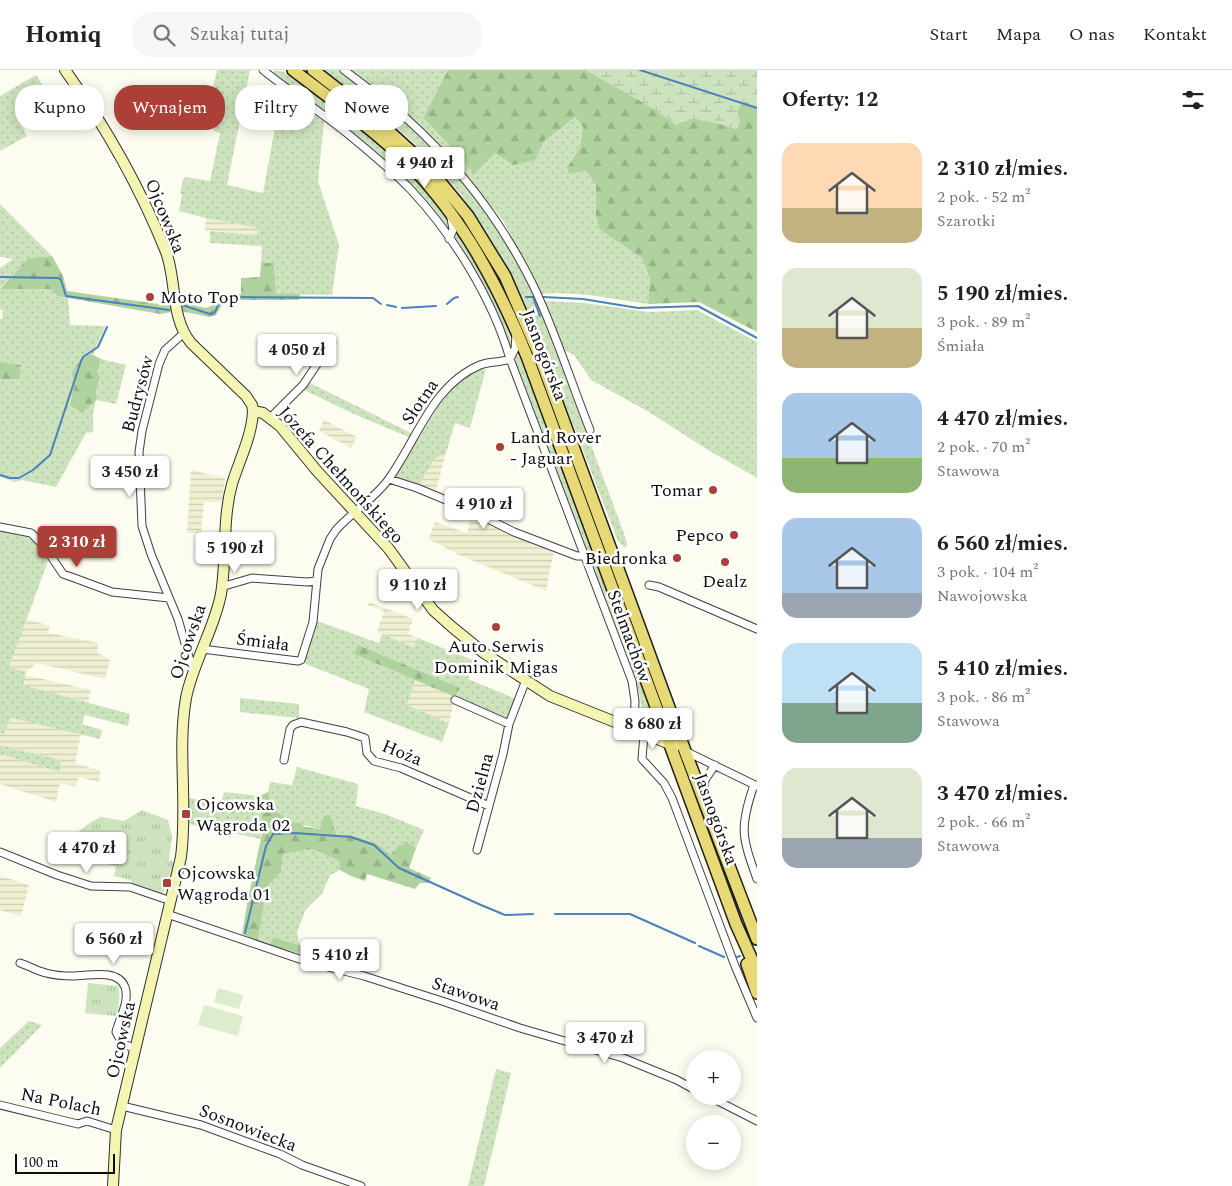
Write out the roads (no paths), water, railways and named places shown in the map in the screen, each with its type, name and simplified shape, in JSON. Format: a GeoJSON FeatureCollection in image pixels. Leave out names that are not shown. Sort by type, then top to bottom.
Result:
{"type":"FeatureCollection","features":[{"type":"Feature","properties":{"kind":"main road","name":"Jasnogórska"},"geometry":{"type":"LineString","coordinates":[[292,70],[386,143],[419,175],[448,210],[484,264],[504,301],[743,940],[757,971]]}},
{"type":"Feature","properties":{"kind":"main road","name":"Jasnogórska"},"geometry":{"type":"LineString","coordinates":[[313,70],[372,115],[422,161],[447,188],[468,216],[498,263],[519,305],[539,354],[685,750],[757,937]]}},
{"type":"Feature","properties":{"kind":"main road"},"geometry":{"type":"LineString","coordinates":[[743,940],[748,966],[757,993]]}},
{"type":"Feature","properties":{"kind":"street","name":"Ojcowska"},"geometry":{"type":"LineString","coordinates":[[65,70],[106,130],[149,211],[167,255],[176,308],[184,333],[246,396],[253,411],[230,498],[221,587],[216,613],[187,696],[183,720],[183,841],[168,914],[116,1130],[113,1186]]}},
{"type":"Feature","properties":{"kind":"street"},"geometry":{"type":"LineString","coordinates":[[344,70],[406,118],[426,137],[473,189],[503,230],[544,309],[590,430]]}},
{"type":"Feature","properties":{"kind":"street","name":"Stelmachów"},"geometry":{"type":"LineString","coordinates":[[268,71],[354,138],[410,188],[449,239],[475,279],[505,342],[632,681],[635,700],[634,729]]}},
{"type":"Feature","properties":{"kind":"street"},"geometry":{"type":"LineString","coordinates":[[448,210],[454,230],[449,239]]}},
{"type":"Feature","properties":{"kind":"street"},"geometry":{"type":"LineString","coordinates":[[510,359],[515,349],[516,331]]}},
{"type":"Feature","properties":{"kind":"street","name":"Budrysów"},"geometry":{"type":"LineString","coordinates":[[184,333],[165,350],[159,364],[139,448],[142,526],[151,554],[183,633],[194,672]]}},
{"type":"Feature","properties":{"kind":"street"},"geometry":{"type":"LineString","coordinates":[[270,418],[303,385],[332,342]]}},
{"type":"Feature","properties":{"kind":"street","name":"Słotna"},"geometry":{"type":"LineString","coordinates":[[355,512],[389,479],[427,416],[451,383],[460,375],[482,364],[510,359]]}},
{"type":"Feature","properties":{"kind":"street","name":"Józefa Chełmońskiego"},"geometry":{"type":"LineString","coordinates":[[253,411],[263,413],[280,426],[389,549],[433,610],[484,653],[560,701],[685,750],[756,786]]}},
{"type":"Feature","properties":{"kind":"street"},"geometry":{"type":"LineString","coordinates":[[389,479],[417,488],[470,510],[514,532],[577,556],[584,556]]}},
{"type":"Feature","properties":{"kind":"street","name":"Śmiała"},"geometry":{"type":"LineString","coordinates":[[202,649],[301,660],[313,622],[318,569],[330,539],[342,523],[355,512]]}},
{"type":"Feature","properties":{"kind":"street"},"geometry":{"type":"LineString","coordinates":[[0,527],[31,533],[44,546],[63,574],[76,580],[112,592],[169,598]]}},
{"type":"Feature","properties":{"kind":"street"},"geometry":{"type":"LineString","coordinates":[[221,587],[252,578],[316,581]]}},
{"type":"Feature","properties":{"kind":"street","name":"Stelmachów"},"geometry":{"type":"LineString","coordinates":[[648,585],[659,586],[757,629]]}},
{"type":"Feature","properties":{"kind":"street","name":"Dzielna"},"geometry":{"type":"LineString","coordinates":[[478,850],[509,724],[526,680]]}},
{"type":"Feature","properties":{"kind":"street"},"geometry":{"type":"LineString","coordinates":[[455,700],[509,724]]}},
{"type":"Feature","properties":{"kind":"street"},"geometry":{"type":"LineString","coordinates":[[644,734],[655,721],[657,708]]}},
{"type":"Feature","properties":{"kind":"street","name":"Hoża"},"geometry":{"type":"LineString","coordinates":[[284,760],[290,729],[293,725],[301,722],[348,732],[365,738],[367,753],[374,761],[401,768],[489,806]]}},
{"type":"Feature","properties":{"kind":"street","name":"Jasnogórska"},"geometry":{"type":"LineString","coordinates":[[644,734],[642,758],[664,783],[672,798],[735,966],[757,1018]]}},
{"type":"Feature","properties":{"kind":"street"},"geometry":{"type":"LineString","coordinates":[[703,796],[705,780],[715,765]]}},
{"type":"Feature","properties":{"kind":"street"},"geometry":{"type":"LineString","coordinates":[[756,786],[745,816],[744,837],[757,879]]}},
{"type":"Feature","properties":{"kind":"street"},"geometry":{"type":"LineString","coordinates":[[0,852],[90,886],[130,887],[171,901]]}},
{"type":"Feature","properties":{"kind":"street","name":"Stawowa"},"geometry":{"type":"LineString","coordinates":[[168,914],[308,962],[364,976],[520,1028],[623,1058],[686,1085]]}},
{"type":"Feature","properties":{"kind":"street"},"geometry":{"type":"LineString","coordinates":[[20,963],[46,973],[73,976],[94,974],[113,976],[120,979],[126,988],[126,1000],[116,1032],[122,1043],[135,1049]]}},
{"type":"Feature","properties":{"kind":"street","name":"Na Polach"},"geometry":{"type":"LineString","coordinates":[[0,1105],[78,1124],[86,1121],[116,1130]]}},
{"type":"Feature","properties":{"kind":"street"},"geometry":{"type":"LineString","coordinates":[[725,1105],[757,1122]]}},
{"type":"Feature","properties":{"kind":"street","name":"Sosnowiecka"},"geometry":{"type":"LineString","coordinates":[[122,1106],[201,1125],[280,1154],[350,1184],[361,1186]]}},
{"type":"Feature","properties":{"kind":"waterway"},"geometry":{"type":"LineString","coordinates":[[640,70],[757,108]]}},
{"type":"Feature","properties":{"kind":"waterway"},"geometry":{"type":"LineString","coordinates":[[0,277],[58,278],[61,280],[66,296],[169,310]]}},
{"type":"Feature","properties":{"kind":"waterway"},"geometry":{"type":"LineString","coordinates":[[182,305],[210,314],[215,312],[222,297],[373,298],[381,304]]}},
{"type":"Feature","properties":{"kind":"waterway"},"geometry":{"type":"LineString","coordinates":[[447,304],[458,297]]}},
{"type":"Feature","properties":{"kind":"waterway"},"geometry":{"type":"LineString","coordinates":[[526,297],[534,297]]}},
{"type":"Feature","properties":{"kind":"waterway"},"geometry":{"type":"LineString","coordinates":[[533,297],[540,316]]}},
{"type":"Feature","properties":{"kind":"waterway"},"geometry":{"type":"LineString","coordinates":[[543,297],[583,299],[638,308],[698,306],[757,338]]}},
{"type":"Feature","properties":{"kind":"waterway"},"geometry":{"type":"LineString","coordinates":[[387,305],[396,307]]}},
{"type":"Feature","properties":{"kind":"waterway"},"geometry":{"type":"LineString","coordinates":[[402,308],[436,306]]}},
{"type":"Feature","properties":{"kind":"waterway"},"geometry":{"type":"LineString","coordinates":[[0,475],[19,478],[33,470],[50,455],[81,361],[83,357],[98,347],[107,327]]}},
{"type":"Feature","properties":{"kind":"waterway"},"geometry":{"type":"LineString","coordinates":[[245,933],[266,846],[273,834],[295,833],[351,837],[374,845],[399,868],[481,905],[505,915],[533,914]]}},
{"type":"Feature","properties":{"kind":"waterway"},"geometry":{"type":"LineString","coordinates":[[555,914],[630,914],[695,943]]}},
{"type":"Feature","properties":{"kind":"waterway"},"geometry":{"type":"LineString","coordinates":[[699,946],[724,957]]}},
{"type":"Feature","properties":{"kind":"place","name":"Moto Top"},"geometry":{"type":"Point","coordinates":[150,297]}},
{"type":"Feature","properties":{"kind":"place","name":"Land Rover - Jaguar"},"geometry":{"type":"Point","coordinates":[500,447]}},
{"type":"Feature","properties":{"kind":"place","name":"Tomar"},"geometry":{"type":"Point","coordinates":[713,490]}},
{"type":"Feature","properties":{"kind":"place","name":"Pepco"},"geometry":{"type":"Point","coordinates":[734,535]}},
{"type":"Feature","properties":{"kind":"place","name":"Biedronka"},"geometry":{"type":"Point","coordinates":[677,558]}},
{"type":"Feature","properties":{"kind":"place","name":"Dealz"},"geometry":{"type":"Point","coordinates":[725,562]}},
{"type":"Feature","properties":{"kind":"place","name":"Auto Serwis Dominik Migas"},"geometry":{"type":"Point","coordinates":[496,627]}},
{"type":"Feature","properties":{"kind":"place","name":"Ojcowska Wągroda 02"},"geometry":{"type":"Point","coordinates":[186,814]}},
{"type":"Feature","properties":{"kind":"place","name":"Ojcowska Wągroda 01"},"geometry":{"type":"Point","coordinates":[167,883]}}]}
